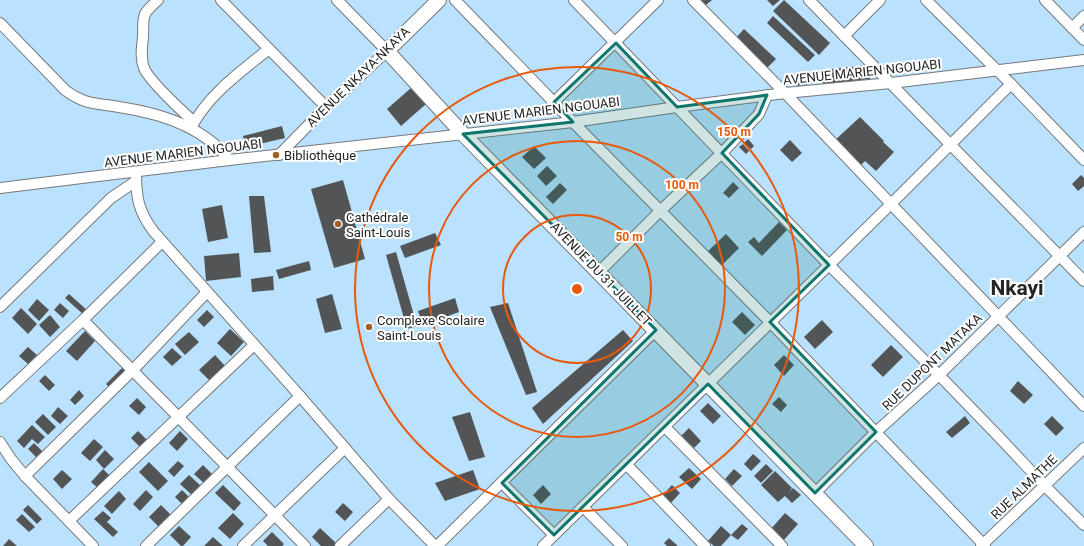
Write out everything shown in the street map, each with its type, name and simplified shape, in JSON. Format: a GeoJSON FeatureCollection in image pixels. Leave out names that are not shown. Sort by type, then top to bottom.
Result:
{"type":"FeatureCollection","features":[{"type":"Feature","properties":{"kind":"street"},"geometry":{"type":"LineString","coordinates":[[158,0],[144,15],[142,21],[142,60],[144,69],[192,125],[220,148],[228,160]]}},
{"type":"Feature","properties":{"kind":"street"},"geometry":{"type":"LineString","coordinates":[[221,0],[326,107]]}},
{"type":"Feature","properties":{"kind":"street","name":"AVENUE DU 31 JUILLET"},"geometry":{"type":"LineString","coordinates":[[337,0],[463,134],[866,546]]}},
{"type":"Feature","properties":{"kind":"street","name":"AVENUE NKAYA-NKAYA"},"geometry":{"type":"LineString","coordinates":[[279,155],[326,107],[439,0]]}},
{"type":"Feature","properties":{"kind":"street"},"geometry":{"type":"LineString","coordinates":[[455,0],[770,322],[983,545]]}},
{"type":"Feature","properties":{"kind":"street"},"geometry":{"type":"LineString","coordinates":[[574,0],[829,265],[1000,437],[1044,486],[1084,525]]}},
{"type":"Feature","properties":{"kind":"street"},"geometry":{"type":"LineString","coordinates":[[554,102],[616,43],[658,0]]}},
{"type":"Feature","properties":{"kind":"street"},"geometry":{"type":"LineString","coordinates":[[693,0],[785,93],[890,205],[999,316],[1084,406]]}},
{"type":"Feature","properties":{"kind":"street"},"geometry":{"type":"LineString","coordinates":[[809,0],[1084,280]]}},
{"type":"Feature","properties":{"kind":"street"},"geometry":{"type":"LineString","coordinates":[[844,36],[880,0]]}},
{"type":"Feature","properties":{"kind":"street"},"geometry":{"type":"LineString","coordinates":[[926,0],[1011,84],[1084,160]]}},
{"type":"Feature","properties":{"kind":"street"},"geometry":{"type":"LineString","coordinates":[[1045,0],[1084,40]]}},
{"type":"Feature","properties":{"kind":"street"},"geometry":{"type":"LineString","coordinates":[[1072,28],[1084,16]]}},
{"type":"Feature","properties":{"kind":"street"},"geometry":{"type":"LineString","coordinates":[[0,23],[65,90],[75,98],[90,104],[119,107],[166,117],[192,125]]}},
{"type":"Feature","properties":{"kind":"street"},"geometry":{"type":"LineString","coordinates":[[192,125],[207,104],[220,91],[269,49]]}},
{"type":"Feature","properties":{"kind":"street","name":"AVENUE MARIEN NGOUABI"},"geometry":{"type":"LineString","coordinates":[[0,188],[136,177],[228,160],[573,122],[785,93],[891,83],[1084,60]]}},
{"type":"Feature","properties":{"kind":"street"},"geometry":{"type":"LineString","coordinates":[[543,546],[1011,84]]}},
{"type":"Feature","properties":{"kind":"street"},"geometry":{"type":"LineString","coordinates":[[599,272],[660,211],[722,153],[759,114],[767,96]]}},
{"type":"Feature","properties":{"kind":"street"},"geometry":{"type":"LineString","coordinates":[[136,177],[136,194],[143,215],[162,242],[300,396],[389,499],[436,546],[502,483],[656,330]]}},
{"type":"Feature","properties":{"kind":"street"},"geometry":{"type":"LineString","coordinates":[[0,307],[111,198],[136,177]]}},
{"type":"Feature","properties":{"kind":"street","name":"RUE DUPONT MATAKA"},"geometry":{"type":"LineString","coordinates":[[815,493],[876,432],[939,375],[1084,232]]}},
{"type":"Feature","properties":{"kind":"street"},"geometry":{"type":"LineString","coordinates":[[0,398],[83,320],[162,242]]}},
{"type":"Feature","properties":{"kind":"street"},"geometry":{"type":"LineString","coordinates":[[25,476],[133,370],[207,292]]}},
{"type":"Feature","properties":{"kind":"street"},"geometry":{"type":"LineString","coordinates":[[83,320],[305,546]]}},
{"type":"Feature","properties":{"kind":"street"},"geometry":{"type":"LineString","coordinates":[[69,521],[254,345]]}},
{"type":"Feature","properties":{"kind":"street"},"geometry":{"type":"LineString","coordinates":[[146,546],[300,396]]}},
{"type":"Feature","properties":{"kind":"street"},"geometry":{"type":"LineString","coordinates":[[665,427],[782,546]]}},
{"type":"Feature","properties":{"kind":"street"},"geometry":{"type":"LineString","coordinates":[[1,448],[25,476],[93,546]]}},
{"type":"Feature","properties":{"kind":"street"},"geometry":{"type":"LineString","coordinates":[[243,546],[345,448]]}},
{"type":"Feature","properties":{"kind":"street","name":"RUE ALMATHE"},"geometry":{"type":"LineString","coordinates":[[983,545],[1084,448]]}},
{"type":"Feature","properties":{"kind":"street"},"geometry":{"type":"LineString","coordinates":[[626,464],[705,546]]}},
{"type":"Feature","properties":{"kind":"street"},"geometry":{"type":"LineString","coordinates":[[502,483],[554,535]]}},
{"type":"Feature","properties":{"kind":"street"},"geometry":{"type":"LineString","coordinates":[[340,546],[389,499]]}},
{"type":"Feature","properties":{"kind":"street"},"geometry":{"type":"LineString","coordinates":[[583,507],[622,546]]}},
{"type":"Feature","properties":{"kind":"highlighted area"},"geometry":{"type":"Polygon","coordinates":[[[616,43],[677,107],[767,95],[759,114],[722,153],[829,265],[770,322],[876,432],[815,493],[708,384],[554,535],[502,483],[656,330],[463,134],[573,122],[554,102],[616,43]]]}},
{"type":"Feature","properties":{"kind":"shaded area"},"geometry":{"type":"Polygon","coordinates":[[[0,0],[1084,0],[1084,546],[0,546],[0,0]]]}},
{"type":"Feature","properties":{"kind":"building"},"geometry":{"type":"Polygon","coordinates":[[[701,0],[712,0],[706,5],[701,0]]]}},
{"type":"Feature","properties":{"kind":"building"},"geometry":{"type":"Polygon","coordinates":[[[767,0],[780,0],[773,6],[767,0]]]}},
{"type":"Feature","properties":{"kind":"building"},"geometry":{"type":"Polygon","coordinates":[[[784,0],[830,43],[819,55],[773,11],[784,0]]]}},
{"type":"Feature","properties":{"kind":"building"},"geometry":{"type":"Polygon","coordinates":[[[773,16],[815,55],[808,62],[767,23],[773,16]]]}},
{"type":"Feature","properties":{"kind":"building"},"geometry":{"type":"Polygon","coordinates":[[[744,29],[776,59],[765,70],[734,40],[744,29]]]}},
{"type":"Feature","properties":{"kind":"building"},"geometry":{"type":"Polygon","coordinates":[[[868,65],[870,79],[823,84],[822,70],[868,65]]]}},
{"type":"Feature","properties":{"kind":"building"},"geometry":{"type":"Polygon","coordinates":[[[808,75],[810,84],[796,86],[795,76],[808,75]]]}},
{"type":"Feature","properties":{"kind":"building"},"geometry":{"type":"Polygon","coordinates":[[[411,88],[426,104],[401,126],[387,109],[411,88]]]}},
{"type":"Feature","properties":{"kind":"building"},"geometry":{"type":"Polygon","coordinates":[[[860,117],[894,152],[876,171],[865,161],[857,169],[833,142],[860,117]]]}},
{"type":"Feature","properties":{"kind":"building"},"geometry":{"type":"Polygon","coordinates":[[[282,126],[285,138],[246,147],[243,136],[282,126]]]}},
{"type":"Feature","properties":{"kind":"building"},"geometry":{"type":"Polygon","coordinates":[[[748,139],[754,146],[751,149],[744,143],[748,139]]]}},
{"type":"Feature","properties":{"kind":"building"},"geometry":{"type":"Polygon","coordinates":[[[790,140],[802,153],[792,162],[780,150],[790,140]]]}},
{"type":"Feature","properties":{"kind":"building"},"geometry":{"type":"Polygon","coordinates":[[[743,144],[749,151],[746,154],[739,147],[743,144]]]}},
{"type":"Feature","properties":{"kind":"building"},"geometry":{"type":"Polygon","coordinates":[[[534,146],[546,158],[534,169],[522,157],[534,146]]]}},
{"type":"Feature","properties":{"kind":"building"},"geometry":{"type":"Polygon","coordinates":[[[547,166],[557,176],[546,186],[537,176],[547,166]]]}},
{"type":"Feature","properties":{"kind":"building"},"geometry":{"type":"Polygon","coordinates":[[[1081,175],[1084,178],[1084,186],[1078,191],[1072,184],[1081,175]]]}},
{"type":"Feature","properties":{"kind":"building","name":"Cathédrale Saint-Louis"},"geometry":{"type":"Polygon","coordinates":[[[343,180],[365,259],[334,268],[311,189],[343,180]]]}},
{"type":"Feature","properties":{"kind":"building"},"geometry":{"type":"Polygon","coordinates":[[[733,182],[739,188],[729,198],[723,193],[733,182]]]}},
{"type":"Feature","properties":{"kind":"building"},"geometry":{"type":"Polygon","coordinates":[[[560,183],[567,190],[553,204],[546,197],[560,183]]]}},
{"type":"Feature","properties":{"kind":"building"},"geometry":{"type":"Polygon","coordinates":[[[249,196],[264,196],[271,252],[254,253],[249,196]]]}},
{"type":"Feature","properties":{"kind":"building"},"geometry":{"type":"Polygon","coordinates":[[[222,205],[228,238],[208,242],[202,209],[222,205]]]}},
{"type":"Feature","properties":{"kind":"building"},"geometry":{"type":"Polygon","coordinates":[[[779,222],[787,230],[762,256],[748,242],[754,237],[759,243],[779,222]]]}},
{"type":"Feature","properties":{"kind":"building"},"geometry":{"type":"Polygon","coordinates":[[[435,233],[441,245],[405,258],[400,246],[435,233]]]}},
{"type":"Feature","properties":{"kind":"building"},"geometry":{"type":"Polygon","coordinates":[[[726,234],[739,248],[721,266],[707,252],[726,234]]]}},
{"type":"Feature","properties":{"kind":"building"},"geometry":{"type":"Polygon","coordinates":[[[396,252],[417,326],[407,329],[386,255],[396,252]]]}},
{"type":"Feature","properties":{"kind":"building"},"geometry":{"type":"Polygon","coordinates":[[[239,253],[241,277],[206,281],[204,256],[239,253]]]}},
{"type":"Feature","properties":{"kind":"building"},"geometry":{"type":"Polygon","coordinates":[[[309,261],[311,270],[279,279],[276,270],[309,261]]]}},
{"type":"Feature","properties":{"kind":"building"},"geometry":{"type":"Polygon","coordinates":[[[273,276],[274,290],[252,292],[251,279],[273,276]]]}},
{"type":"Feature","properties":{"kind":"building"},"geometry":{"type":"Polygon","coordinates":[[[69,294],[88,311],[84,315],[65,298],[69,294]]]}},
{"type":"Feature","properties":{"kind":"building"},"geometry":{"type":"Polygon","coordinates":[[[332,294],[342,329],[325,333],[316,299],[332,294]]]}},
{"type":"Feature","properties":{"kind":"building"},"geometry":{"type":"Polygon","coordinates":[[[455,298],[459,312],[423,325],[418,311],[455,298]]]}},
{"type":"Feature","properties":{"kind":"building"},"geometry":{"type":"Polygon","coordinates":[[[37,299],[49,310],[39,321],[28,310],[37,299]]]}},
{"type":"Feature","properties":{"kind":"building"},"geometry":{"type":"Polygon","coordinates":[[[60,303],[69,311],[63,318],[54,310],[60,303]]]}},
{"type":"Feature","properties":{"kind":"building"},"geometry":{"type":"Polygon","coordinates":[[[508,303],[537,392],[526,395],[490,307],[508,303]]]}},
{"type":"Feature","properties":{"kind":"building"},"geometry":{"type":"Polygon","coordinates":[[[21,308],[37,324],[28,334],[12,318],[21,308]]]}},
{"type":"Feature","properties":{"kind":"building"},"geometry":{"type":"Polygon","coordinates":[[[207,310],[214,317],[204,327],[197,320],[207,310]]]}},
{"type":"Feature","properties":{"kind":"building"},"geometry":{"type":"Polygon","coordinates":[[[742,312],[755,325],[745,335],[732,322],[742,312]]]}},
{"type":"Feature","properties":{"kind":"building"},"geometry":{"type":"Polygon","coordinates":[[[50,315],[60,327],[50,337],[39,325],[50,315]]]}},
{"type":"Feature","properties":{"kind":"building"},"geometry":{"type":"Polygon","coordinates":[[[822,320],[833,332],[815,349],[804,337],[822,320]]]}},
{"type":"Feature","properties":{"kind":"building"},"geometry":{"type":"Polygon","coordinates":[[[230,329],[244,342],[231,356],[217,343],[230,329]]]}},
{"type":"Feature","properties":{"kind":"building"},"geometry":{"type":"Polygon","coordinates":[[[623,330],[633,341],[543,424],[532,408],[623,330]]]}},
{"type":"Feature","properties":{"kind":"building"},"geometry":{"type":"Polygon","coordinates":[[[85,331],[95,341],[77,361],[66,351],[85,331]]]}},
{"type":"Feature","properties":{"kind":"building"},"geometry":{"type":"Polygon","coordinates":[[[189,332],[199,342],[185,355],[175,344],[189,332]]]}},
{"type":"Feature","properties":{"kind":"building"},"geometry":{"type":"Polygon","coordinates":[[[891,345],[903,357],[883,377],[871,365],[891,345]]]}},
{"type":"Feature","properties":{"kind":"building"},"geometry":{"type":"Polygon","coordinates":[[[28,347],[37,355],[28,364],[19,356],[28,347]]]}},
{"type":"Feature","properties":{"kind":"building"},"geometry":{"type":"Polygon","coordinates":[[[172,348],[182,357],[172,366],[163,357],[172,348]]]}},
{"type":"Feature","properties":{"kind":"building"},"geometry":{"type":"Polygon","coordinates":[[[215,355],[225,366],[210,381],[199,370],[215,355]]]}},
{"type":"Feature","properties":{"kind":"building"},"geometry":{"type":"Polygon","coordinates":[[[784,355],[794,365],[784,376],[774,365],[784,355]]]}},
{"type":"Feature","properties":{"kind":"building"},"geometry":{"type":"Polygon","coordinates":[[[122,368],[127,373],[111,389],[106,384],[122,368]]]}},
{"type":"Feature","properties":{"kind":"building"},"geometry":{"type":"Polygon","coordinates":[[[45,375],[55,385],[49,391],[39,381],[45,375]]]}},
{"type":"Feature","properties":{"kind":"building"},"geometry":{"type":"Polygon","coordinates":[[[1018,381],[1033,395],[1024,404],[1010,391],[1018,381]]]}},
{"type":"Feature","properties":{"kind":"building"},"geometry":{"type":"Polygon","coordinates":[[[79,390],[84,396],[75,405],[70,400],[79,390]]]}},
{"type":"Feature","properties":{"kind":"building"},"geometry":{"type":"Polygon","coordinates":[[[779,397],[787,405],[781,412],[772,404],[779,397]]]}},
{"type":"Feature","properties":{"kind":"building"},"geometry":{"type":"Polygon","coordinates":[[[137,398],[146,407],[139,415],[129,406],[137,398]]]}},
{"type":"Feature","properties":{"kind":"building"},"geometry":{"type":"Polygon","coordinates":[[[708,403],[721,416],[713,424],[700,411],[708,403]]]}},
{"type":"Feature","properties":{"kind":"building"},"geometry":{"type":"Polygon","coordinates":[[[58,407],[68,416],[60,424],[51,416],[58,407]]]}},
{"type":"Feature","properties":{"kind":"building"},"geometry":{"type":"Polygon","coordinates":[[[470,412],[485,457],[469,461],[452,417],[470,412]]]}},
{"type":"Feature","properties":{"kind":"building"},"geometry":{"type":"Polygon","coordinates":[[[43,414],[56,427],[48,435],[35,422],[43,414]]]}},
{"type":"Feature","properties":{"kind":"building"},"geometry":{"type":"Polygon","coordinates":[[[965,416],[970,423],[952,438],[946,432],[965,416]]]}},
{"type":"Feature","properties":{"kind":"building"},"geometry":{"type":"Polygon","coordinates":[[[1052,416],[1064,428],[1056,436],[1044,424],[1052,416]]]}},
{"type":"Feature","properties":{"kind":"building"},"geometry":{"type":"Polygon","coordinates":[[[32,425],[45,437],[38,444],[32,439],[24,448],[17,441],[32,425]]]}},
{"type":"Feature","properties":{"kind":"building"},"geometry":{"type":"Polygon","coordinates":[[[689,428],[701,441],[694,448],[681,436],[689,428]]]}},
{"type":"Feature","properties":{"kind":"building"},"geometry":{"type":"Polygon","coordinates":[[[138,431],[147,440],[140,447],[131,438],[138,431]]]}},
{"type":"Feature","properties":{"kind":"building"},"geometry":{"type":"Polygon","coordinates":[[[180,431],[188,439],[177,451],[169,443],[180,431]]]}},
{"type":"Feature","properties":{"kind":"building"},"geometry":{"type":"Polygon","coordinates":[[[94,439],[103,447],[90,461],[81,453],[94,439]]]}},
{"type":"Feature","properties":{"kind":"building"},"geometry":{"type":"Polygon","coordinates":[[[34,443],[44,453],[38,459],[28,449],[34,443]]]}},
{"type":"Feature","properties":{"kind":"building"},"geometry":{"type":"Polygon","coordinates":[[[105,450],[114,459],[104,469],[96,460],[105,450]]]}},
{"type":"Feature","properties":{"kind":"building"},"geometry":{"type":"Polygon","coordinates":[[[753,454],[761,461],[751,471],[744,464],[753,454]]]}},
{"type":"Feature","properties":{"kind":"building"},"geometry":{"type":"Polygon","coordinates":[[[178,461],[184,466],[174,477],[168,471],[178,461]]]}},
{"type":"Feature","properties":{"kind":"building"},"geometry":{"type":"Polygon","coordinates":[[[149,462],[168,481],[158,491],[139,472],[149,462]]]}},
{"type":"Feature","properties":{"kind":"building"},"geometry":{"type":"Polygon","coordinates":[[[766,464],[773,471],[761,483],[754,476],[766,464]]]}},
{"type":"Feature","properties":{"kind":"building"},"geometry":{"type":"Polygon","coordinates":[[[203,465],[214,476],[206,485],[194,474],[203,465]]]}},
{"type":"Feature","properties":{"kind":"building"},"geometry":{"type":"Polygon","coordinates":[[[689,468],[701,479],[692,489],[679,477],[689,468]]]}},
{"type":"Feature","properties":{"kind":"building"},"geometry":{"type":"Polygon","coordinates":[[[103,469],[111,477],[99,489],[91,482],[103,469]]]}},
{"type":"Feature","properties":{"kind":"building"},"geometry":{"type":"Polygon","coordinates":[[[734,469],[742,476],[732,486],[725,479],[734,469]]]}},
{"type":"Feature","properties":{"kind":"building"},"geometry":{"type":"Polygon","coordinates":[[[62,470],[72,479],[62,489],[53,479],[62,470]]]}},
{"type":"Feature","properties":{"kind":"building"},"geometry":{"type":"Polygon","coordinates":[[[473,470],[480,489],[445,501],[435,483],[473,470]]]}},
{"type":"Feature","properties":{"kind":"building"},"geometry":{"type":"Polygon","coordinates":[[[775,471],[792,488],[788,493],[793,488],[801,495],[792,503],[785,496],[778,502],[761,485],[775,471]]]}},
{"type":"Feature","properties":{"kind":"building"},"geometry":{"type":"Polygon","coordinates":[[[189,475],[202,487],[193,496],[180,484],[189,475]]]}},
{"type":"Feature","properties":{"kind":"building"},"geometry":{"type":"Polygon","coordinates":[[[223,485],[241,503],[234,511],[215,493],[223,485]]]}},
{"type":"Feature","properties":{"kind":"building"},"geometry":{"type":"Polygon","coordinates":[[[543,485],[551,494],[541,504],[533,495],[543,485]]]}},
{"type":"Feature","properties":{"kind":"building"},"geometry":{"type":"Polygon","coordinates":[[[672,485],[680,493],[670,504],[662,496],[672,485]]]}},
{"type":"Feature","properties":{"kind":"building"},"geometry":{"type":"Polygon","coordinates":[[[146,490],[153,497],[140,511],[133,504],[146,490]]]}},
{"type":"Feature","properties":{"kind":"building"},"geometry":{"type":"Polygon","coordinates":[[[182,490],[191,499],[184,506],[175,497],[182,490]]]}},
{"type":"Feature","properties":{"kind":"building"},"geometry":{"type":"Polygon","coordinates":[[[119,491],[126,499],[112,514],[104,506],[119,491]]]}},
{"type":"Feature","properties":{"kind":"building"},"geometry":{"type":"Polygon","coordinates":[[[343,503],[353,512],[345,521],[335,512],[343,503]]]}},
{"type":"Feature","properties":{"kind":"building"},"geometry":{"type":"Polygon","coordinates":[[[28,505],[42,519],[37,524],[23,510],[28,505]]]}},
{"type":"Feature","properties":{"kind":"building"},"geometry":{"type":"Polygon","coordinates":[[[161,505],[172,516],[160,528],[149,517],[161,505]]]}},
{"type":"Feature","properties":{"kind":"building"},"geometry":{"type":"Polygon","coordinates":[[[103,511],[111,518],[107,522],[118,532],[113,537],[94,519],[103,511]]]}},
{"type":"Feature","properties":{"kind":"building"},"geometry":{"type":"Polygon","coordinates":[[[233,513],[244,524],[230,539],[218,528],[233,513]]]}},
{"type":"Feature","properties":{"kind":"building"},"geometry":{"type":"Polygon","coordinates":[[[785,513],[798,524],[783,541],[770,530],[785,513]]]}},
{"type":"Feature","properties":{"kind":"building"},"geometry":{"type":"Polygon","coordinates":[[[22,514],[35,527],[29,532],[16,520],[22,514]]]}},
{"type":"Feature","properties":{"kind":"building"},"geometry":{"type":"Polygon","coordinates":[[[742,524],[748,529],[738,540],[731,535],[742,524]]]}},
{"type":"Feature","properties":{"kind":"building"},"geometry":{"type":"Polygon","coordinates":[[[179,526],[191,537],[183,546],[181,546],[170,535],[179,526]]]}},
{"type":"Feature","properties":{"kind":"building"},"geometry":{"type":"Polygon","coordinates":[[[721,526],[731,535],[721,546],[714,546],[708,541],[721,526]]]}},
{"type":"Feature","properties":{"kind":"building"},"geometry":{"type":"Polygon","coordinates":[[[320,528],[336,543],[334,546],[321,546],[312,537],[320,528]]]}},
{"type":"Feature","properties":{"kind":"building"},"geometry":{"type":"Polygon","coordinates":[[[272,532],[284,544],[282,546],[268,546],[263,541],[272,532]]]}},
{"type":"Feature","properties":{"kind":"building"},"geometry":{"type":"Polygon","coordinates":[[[213,537],[223,546],[204,546],[213,537]]]}},
{"type":"Feature","properties":{"kind":"building"},"geometry":{"type":"Polygon","coordinates":[[[669,538],[678,546],[667,546],[664,543],[669,538]]]}},
{"type":"Feature","properties":{"kind":"building"},"geometry":{"type":"Polygon","coordinates":[[[9,539],[17,546],[3,546],[9,539]]]}},
{"type":"Feature","properties":{"kind":"place","name":"Bibliothèque"},"geometry":{"type":"Point","coordinates":[276,155]}},
{"type":"Feature","properties":{"kind":"place","name":"Cathédrale Saint-Louis"},"geometry":{"type":"Point","coordinates":[338,224]}},
{"type":"Feature","properties":{"kind":"place","name":"Complexe Scolaire Saint-Louis"},"geometry":{"type":"Point","coordinates":[369,327]}},
{"type":"Feature","properties":{"kind":"district","name":"Nkayi"},"geometry":{"type":"Point","coordinates":[1017,288]}}]}
